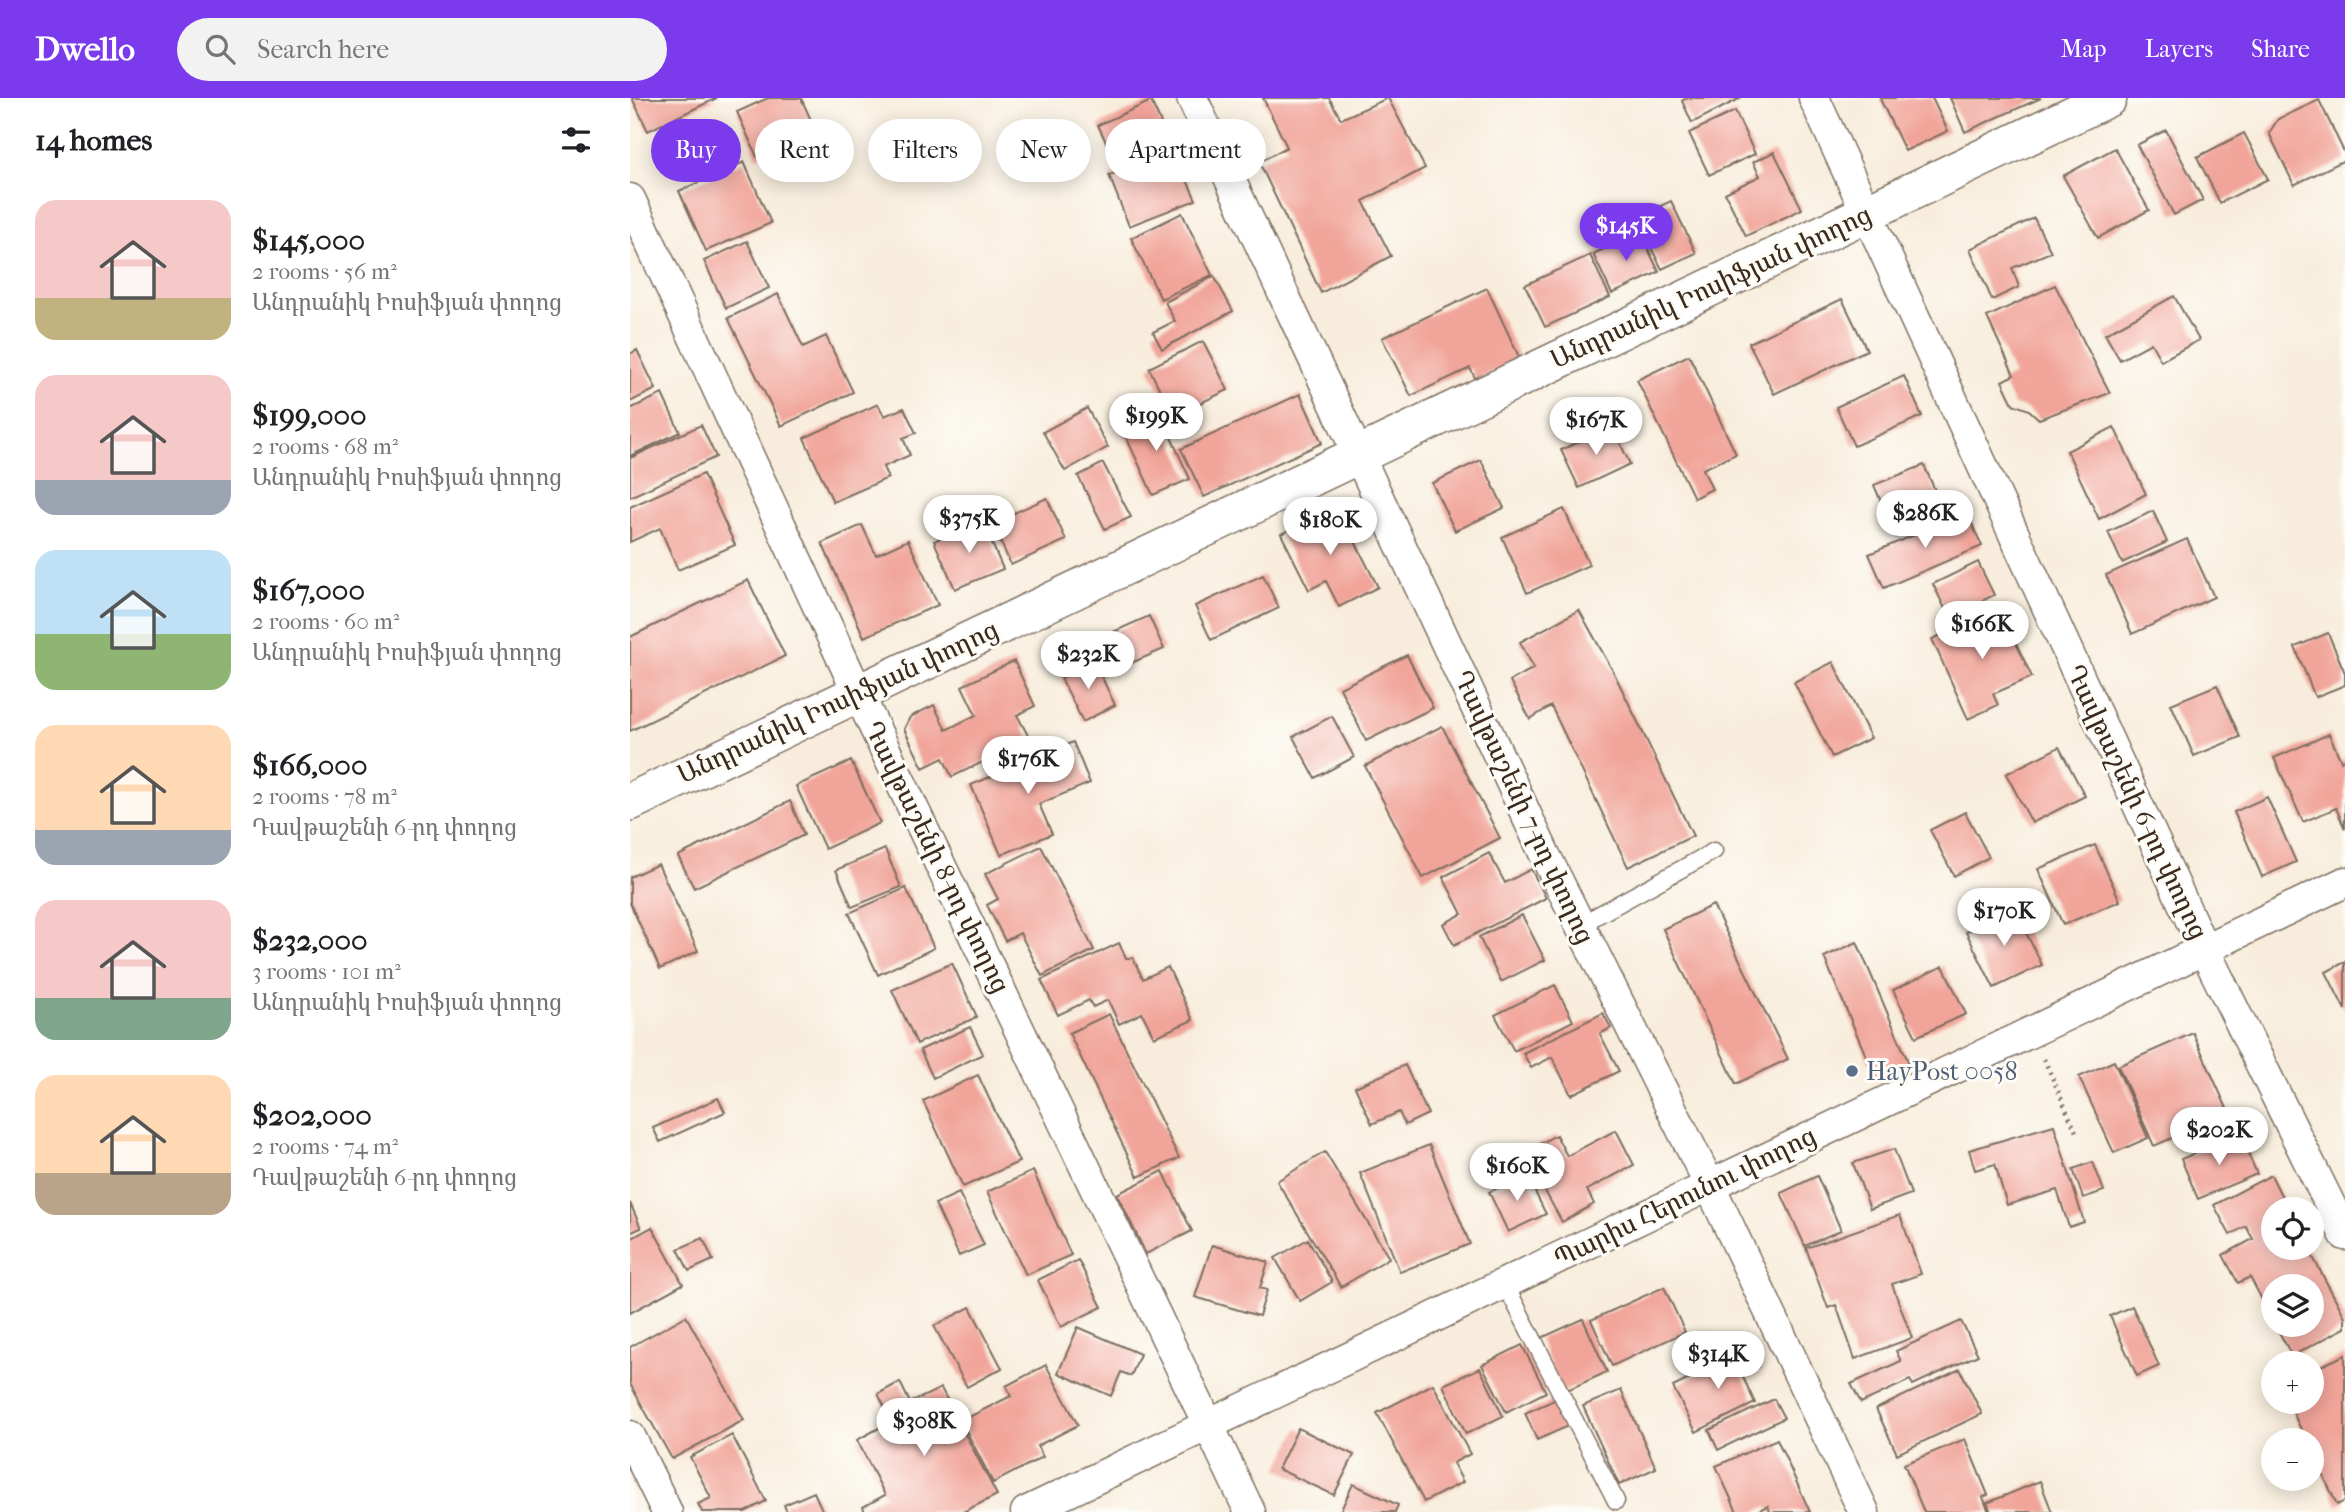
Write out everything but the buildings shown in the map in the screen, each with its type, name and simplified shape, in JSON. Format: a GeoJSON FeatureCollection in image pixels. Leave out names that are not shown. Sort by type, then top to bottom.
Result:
{"type":"FeatureCollection","features":[{"type":"Feature","properties":{"kind":"street","name":"Դավթաշենի 7-րդ փողոց"},"geometry":{"type":"LineString","coordinates":[[1192,98],[1580,925],[1710,1186],[1864,1512]]}},
{"type":"Feature","properties":{"kind":"street","name":"Դավթաշենի 6-րդ փողոց"},"geometry":{"type":"LineString","coordinates":[[1814,98],[2204,949],[2345,1235]]}},
{"type":"Feature","properties":{"kind":"street","name":"Անդրանիկ Իոսիֆյան փողոց"},"geometry":{"type":"LineString","coordinates":[[630,802],[2108,98]]}},
{"type":"Feature","properties":{"kind":"street","name":"Դավթաշենի 8-րդ փողոց"},"geometry":{"type":"LineString","coordinates":[[630,199],[858,693],[1250,1512]]}},
{"type":"Feature","properties":{"kind":"street","name":"Պարիս Հերունու փողոց"},"geometry":{"type":"LineString","coordinates":[[1026,1512],[2345,882]]}},
{"type":"Feature","properties":{"kind":"street"},"geometry":{"type":"LineString","coordinates":[[630,1436],[667,1512]]}},
{"type":"Feature","properties":{"kind":"lane"},"geometry":{"type":"LineString","coordinates":[[1580,925],[1714,851]]}},
{"type":"Feature","properties":{"kind":"lane"},"geometry":{"type":"LineString","coordinates":[[1505,1284],[1616,1501]]}},
{"type":"Feature","properties":{"kind":"path"},"geometry":{"type":"LineString","coordinates":[[2032,1032],[2077,1134]]}},
{"type":"Feature","properties":{"kind":"place","name":"HayPost 0058"},"geometry":{"type":"Point","coordinates":[1852,1071]}}]}
